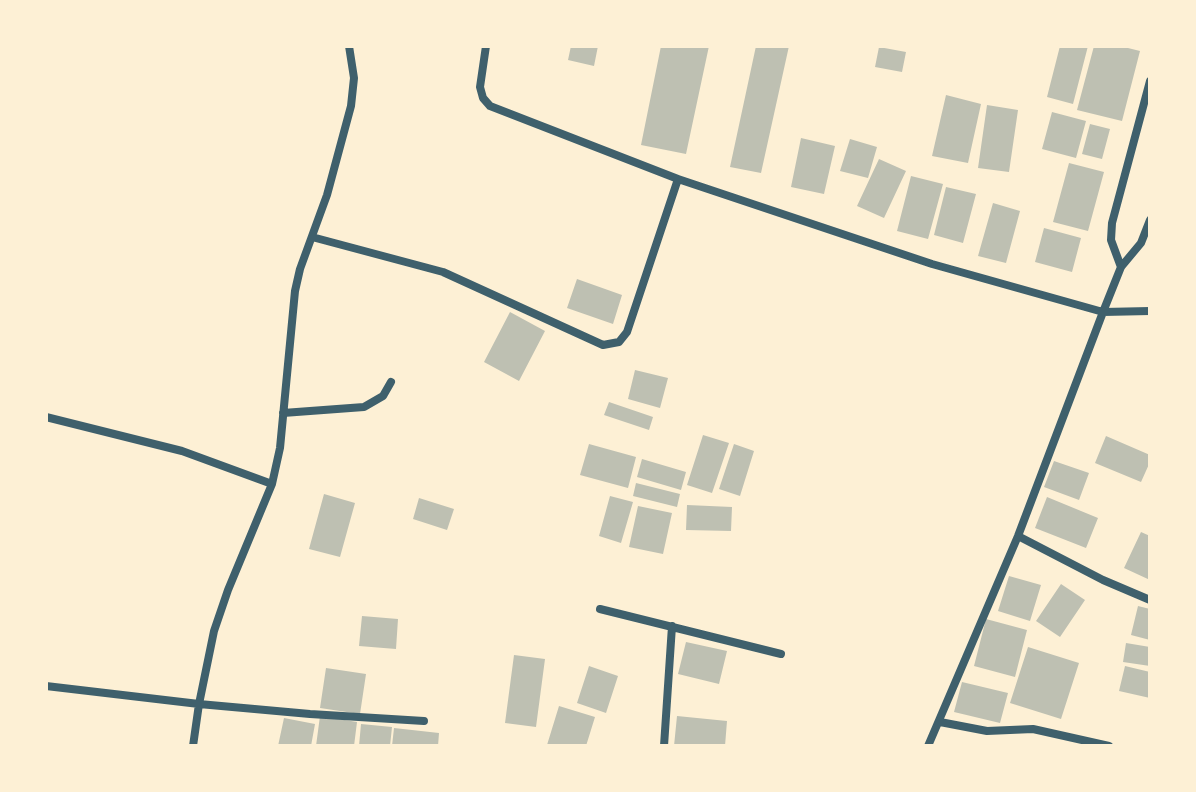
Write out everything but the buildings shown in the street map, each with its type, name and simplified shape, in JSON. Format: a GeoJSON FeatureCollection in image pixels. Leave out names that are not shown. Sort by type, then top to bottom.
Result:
{"type":"FeatureCollection","features":[{"type":"Feature","properties":{"kind":"street"},"geometry":{"type":"LineString","coordinates":[[193,746],[214,631],[272,484],[280,448],[295,291],[327,195],[351,106],[354,78],[349,46]]}},
{"type":"Feature","properties":{"kind":"street"},"geometry":{"type":"LineString","coordinates":[[486,46],[480,87],[483,98],[490,106],[678,179],[932,264],[1103,312],[1150,311]]}},
{"type":"Feature","properties":{"kind":"street"},"geometry":{"type":"LineString","coordinates":[[1121,267],[1111,240],[1112,223],[1150,81]]}},
{"type":"Feature","properties":{"kind":"street"},"geometry":{"type":"LineString","coordinates":[[312,237],[443,272],[603,345],[614,345],[627,332],[678,179]]}},
{"type":"Feature","properties":{"kind":"street"},"geometry":{"type":"LineString","coordinates":[[928,746],[1018,536],[1121,267],[1141,243],[1150,220]]}},
{"type":"Feature","properties":{"kind":"street"},"geometry":{"type":"LineString","coordinates":[[283,413],[364,407],[383,396],[391,382]]}},
{"type":"Feature","properties":{"kind":"street"},"geometry":{"type":"LineString","coordinates":[[46,417],[182,451],[272,484]]}},
{"type":"Feature","properties":{"kind":"street"},"geometry":{"type":"LineString","coordinates":[[1018,536],[1103,580],[1150,600]]}},
{"type":"Feature","properties":{"kind":"street"},"geometry":{"type":"LineString","coordinates":[[600,609],[781,654]]}},
{"type":"Feature","properties":{"kind":"street"},"geometry":{"type":"LineString","coordinates":[[664,746],[672,626]]}},
{"type":"Feature","properties":{"kind":"street"},"geometry":{"type":"LineString","coordinates":[[46,686],[199,704],[424,721]]}},
{"type":"Feature","properties":{"kind":"street"},"geometry":{"type":"LineString","coordinates":[[940,722],[987,731],[1033,729],[1109,746]]}}]}
